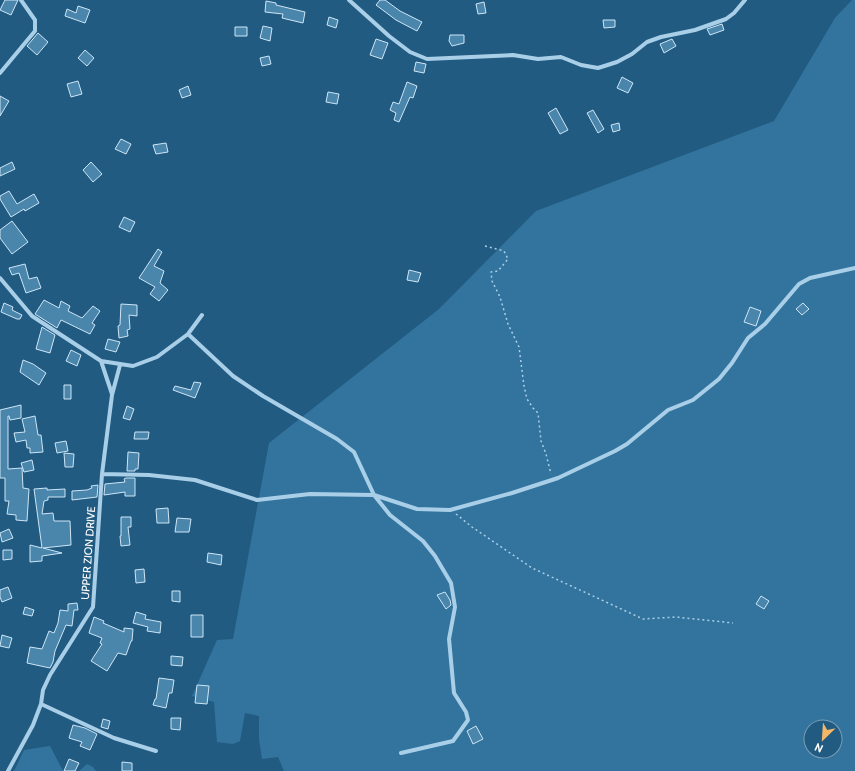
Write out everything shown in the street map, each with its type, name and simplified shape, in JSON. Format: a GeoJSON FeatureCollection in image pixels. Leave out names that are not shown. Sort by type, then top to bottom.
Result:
{"type":"FeatureCollection","features":[{"type":"Feature","properties":{"kind":"street"},"geometry":{"type":"LineString","coordinates":[[0,73],[36,31],[35,20],[21,0]]}},
{"type":"Feature","properties":{"kind":"street"},"geometry":{"type":"LineString","coordinates":[[350,0],[389,36],[410,52],[427,59],[513,56],[538,59],[561,57],[581,65],[598,68],[617,62],[632,54],[647,42],[661,37],[696,30],[726,19],[734,14],[745,0]]}},
{"type":"Feature","properties":{"kind":"street"},"geometry":{"type":"LineString","coordinates":[[102,474],[149,475],[195,480],[257,500],[310,494],[374,495],[416,509],[450,510],[552,480],[627,444],[668,410],[693,400],[719,379],[732,363],[748,338],[765,324],[799,284],[810,278],[855,268]]}},
{"type":"Feature","properties":{"kind":"street"},"geometry":{"type":"LineString","coordinates":[[0,278],[32,316],[101,361],[120,365],[133,366],[157,357],[188,334],[202,315]]}},
{"type":"Feature","properties":{"kind":"street"},"geometry":{"type":"LineString","coordinates":[[188,334],[233,376],[263,396],[337,439],[354,452],[374,495],[390,515],[423,541],[435,556],[451,583],[455,607],[449,639],[454,693],[466,712],[468,720],[453,741],[401,753]]}},
{"type":"Feature","properties":{"kind":"street"},"geometry":{"type":"LineString","coordinates":[[101,361],[112,395]]}},
{"type":"Feature","properties":{"kind":"street","name":"UPPER ZION DRIVE"},"geometry":{"type":"LineString","coordinates":[[8,771],[33,725],[41,704],[43,690],[50,675],[93,607],[102,474],[112,395],[120,365]]}},
{"type":"Feature","properties":{"kind":"street"},"geometry":{"type":"LineString","coordinates":[[41,704],[114,738],[156,750]]}},
{"type":"Feature","properties":{"kind":"path"},"geometry":{"type":"LineString","coordinates":[[485,246],[504,251],[508,259],[498,271],[491,272],[492,281],[500,297],[508,324],[519,347],[527,399],[538,413],[541,441],[546,454],[552,480]]}},
{"type":"Feature","properties":{"kind":"path"},"geometry":{"type":"LineString","coordinates":[[450,510],[532,568],[643,619],[676,617],[733,623]]}},
{"type":"Feature","properties":{"kind":"shaded area"},"geometry":{"type":"Polygon","coordinates":[[[852,0],[855,0],[855,771],[284,771],[278,757],[262,759],[259,739],[259,716],[245,713],[240,741],[233,744],[217,742],[214,702],[192,696],[217,640],[233,639],[269,443],[439,309],[536,211],[774,121],[835,18],[852,0]]]}},
{"type":"Feature","properties":{"kind":"shaded area"},"geometry":{"type":"Polygon","coordinates":[[[50,746],[63,771],[14,771],[24,750],[50,746]]]}},
{"type":"Feature","properties":{"kind":"shaded area"},"geometry":{"type":"Polygon","coordinates":[[[87,764],[93,767],[96,771],[79,771],[87,764]]]}},
{"type":"Feature","properties":{"kind":"building"},"geometry":{"type":"Polygon","coordinates":[[[5,0],[18,0],[11,15],[0,10],[5,0]]]}},
{"type":"Feature","properties":{"kind":"building"},"geometry":{"type":"Polygon","coordinates":[[[380,0],[385,0],[400,11],[422,22],[417,31],[396,20],[376,5],[380,0]]]}},
{"type":"Feature","properties":{"kind":"building"},"geometry":{"type":"Polygon","coordinates":[[[266,1],[305,12],[303,23],[282,18],[283,14],[265,12],[266,1]]]}},
{"type":"Feature","properties":{"kind":"building"},"geometry":{"type":"Polygon","coordinates":[[[484,2],[486,13],[478,14],[476,4],[484,2]]]}},
{"type":"Feature","properties":{"kind":"building"},"geometry":{"type":"Polygon","coordinates":[[[78,6],[90,10],[85,23],[65,16],[67,9],[76,13],[78,6]]]}},
{"type":"Feature","properties":{"kind":"building"},"geometry":{"type":"Polygon","coordinates":[[[329,17],[338,20],[336,28],[327,25],[329,17]]]}},
{"type":"Feature","properties":{"kind":"building"},"geometry":{"type":"Polygon","coordinates":[[[603,20],[615,20],[615,27],[604,28],[603,20]]]}},
{"type":"Feature","properties":{"kind":"building"},"geometry":{"type":"Polygon","coordinates":[[[722,24],[724,30],[710,35],[707,29],[722,24]]]}},
{"type":"Feature","properties":{"kind":"building"},"geometry":{"type":"Polygon","coordinates":[[[263,26],[272,28],[270,41],[260,38],[263,26]]]}},
{"type":"Feature","properties":{"kind":"building"},"geometry":{"type":"Polygon","coordinates":[[[235,27],[247,27],[247,36],[235,36],[235,27]]]}},
{"type":"Feature","properties":{"kind":"building"},"geometry":{"type":"Polygon","coordinates":[[[38,33],[48,42],[37,55],[27,46],[38,33]]]}},
{"type":"Feature","properties":{"kind":"building"},"geometry":{"type":"Polygon","coordinates":[[[450,35],[464,35],[464,43],[452,46],[449,41],[450,35]]]}},
{"type":"Feature","properties":{"kind":"building"},"geometry":{"type":"Polygon","coordinates":[[[376,39],[388,43],[382,59],[370,55],[376,39]]]}},
{"type":"Feature","properties":{"kind":"building"},"geometry":{"type":"Polygon","coordinates":[[[672,39],[676,46],[664,53],[660,44],[672,39]]]}},
{"type":"Feature","properties":{"kind":"building"},"geometry":{"type":"Polygon","coordinates":[[[85,50],[94,58],[87,66],[78,58],[85,50]]]}},
{"type":"Feature","properties":{"kind":"building"},"geometry":{"type":"Polygon","coordinates":[[[269,56],[271,64],[262,66],[260,58],[269,56]]]}},
{"type":"Feature","properties":{"kind":"building"},"geometry":{"type":"Polygon","coordinates":[[[416,62],[426,64],[424,73],[414,71],[416,62]]]}},
{"type":"Feature","properties":{"kind":"building"},"geometry":{"type":"Polygon","coordinates":[[[622,77],[633,83],[628,93],[617,88],[622,77]]]}},
{"type":"Feature","properties":{"kind":"building"},"geometry":{"type":"Polygon","coordinates":[[[78,81],[82,94],[71,97],[67,84],[78,81]]]}},
{"type":"Feature","properties":{"kind":"building"},"geometry":{"type":"Polygon","coordinates":[[[407,82],[417,86],[413,98],[410,97],[399,122],[394,120],[396,113],[390,110],[393,102],[399,104],[407,82]]]}},
{"type":"Feature","properties":{"kind":"building"},"geometry":{"type":"Polygon","coordinates":[[[188,86],[191,95],[182,98],[179,90],[188,86]]]}},
{"type":"Feature","properties":{"kind":"building"},"geometry":{"type":"Polygon","coordinates":[[[328,92],[339,94],[337,104],[326,102],[328,92]]]}},
{"type":"Feature","properties":{"kind":"building"},"geometry":{"type":"Polygon","coordinates":[[[0,96],[9,101],[0,116],[0,96]]]}},
{"type":"Feature","properties":{"kind":"building"},"geometry":{"type":"Polygon","coordinates":[[[556,108],[568,130],[560,134],[548,113],[556,108]]]}},
{"type":"Feature","properties":{"kind":"building"},"geometry":{"type":"Polygon","coordinates":[[[593,110],[604,129],[598,133],[587,113],[593,110]]]}},
{"type":"Feature","properties":{"kind":"building"},"geometry":{"type":"Polygon","coordinates":[[[619,123],[620,130],[613,132],[611,125],[619,123]]]}},
{"type":"Feature","properties":{"kind":"building"},"geometry":{"type":"Polygon","coordinates":[[[121,139],[131,144],[126,154],[115,149],[121,139]]]}},
{"type":"Feature","properties":{"kind":"building"},"geometry":{"type":"Polygon","coordinates":[[[166,143],[168,152],[156,154],[153,145],[166,143]]]}},
{"type":"Feature","properties":{"kind":"building"},"geometry":{"type":"Polygon","coordinates":[[[12,162],[15,169],[0,176],[0,168],[12,162]]]}},
{"type":"Feature","properties":{"kind":"building"},"geometry":{"type":"Polygon","coordinates":[[[91,162],[102,174],[93,182],[83,170],[91,162]]]}},
{"type":"Feature","properties":{"kind":"building"},"geometry":{"type":"Polygon","coordinates":[[[9,191],[17,204],[34,194],[39,203],[25,211],[24,209],[11,217],[0,199],[0,196],[9,191]]]}},
{"type":"Feature","properties":{"kind":"building"},"geometry":{"type":"Polygon","coordinates":[[[124,217],[135,222],[130,232],[119,227],[124,217]]]}},
{"type":"Feature","properties":{"kind":"building"},"geometry":{"type":"Polygon","coordinates":[[[12,221],[28,242],[12,254],[0,238],[0,230],[12,221]]]}},
{"type":"Feature","properties":{"kind":"building"},"geometry":{"type":"Polygon","coordinates":[[[158,249],[162,252],[154,266],[164,271],[160,283],[168,290],[159,301],[150,294],[155,287],[139,278],[158,249]]]}},
{"type":"Feature","properties":{"kind":"building"},"geometry":{"type":"Polygon","coordinates":[[[25,264],[29,279],[37,277],[41,288],[26,293],[19,273],[12,275],[9,268],[25,264]]]}},
{"type":"Feature","properties":{"kind":"building"},"geometry":{"type":"Polygon","coordinates":[[[409,270],[421,273],[418,282],[407,280],[409,270]]]}},
{"type":"Feature","properties":{"kind":"building"},"geometry":{"type":"Polygon","coordinates":[[[44,300],[59,308],[61,301],[70,306],[68,311],[82,318],[93,306],[100,311],[92,323],[95,325],[90,334],[61,320],[57,328],[35,314],[44,300]]]}},
{"type":"Feature","properties":{"kind":"building"},"geometry":{"type":"Polygon","coordinates":[[[4,303],[13,307],[12,310],[22,315],[20,319],[1,312],[4,303]]]}},
{"type":"Feature","properties":{"kind":"building"},"geometry":{"type":"Polygon","coordinates":[[[803,303],[809,309],[802,315],[796,309],[803,303]]]}},
{"type":"Feature","properties":{"kind":"building"},"geometry":{"type":"Polygon","coordinates":[[[121,304],[137,305],[137,316],[129,315],[130,329],[127,330],[128,336],[119,338],[118,326],[120,325],[121,304]]]}},
{"type":"Feature","properties":{"kind":"building"},"geometry":{"type":"Polygon","coordinates":[[[750,307],[761,311],[756,326],[744,322],[750,307]]]}},
{"type":"Feature","properties":{"kind":"building"},"geometry":{"type":"Polygon","coordinates":[[[42,327],[55,335],[50,353],[36,349],[42,327]]]}},
{"type":"Feature","properties":{"kind":"building"},"geometry":{"type":"Polygon","coordinates":[[[108,339],[120,342],[116,352],[105,349],[108,339]]]}},
{"type":"Feature","properties":{"kind":"building"},"geometry":{"type":"Polygon","coordinates":[[[71,350],[81,355],[77,366],[66,361],[71,350]]]}},
{"type":"Feature","properties":{"kind":"building"},"geometry":{"type":"Polygon","coordinates":[[[23,360],[33,364],[46,373],[39,385],[20,372],[23,360]]]}},
{"type":"Feature","properties":{"kind":"building"},"geometry":{"type":"Polygon","coordinates":[[[194,382],[201,383],[195,398],[173,390],[175,386],[191,390],[194,382]]]}},
{"type":"Feature","properties":{"kind":"building"},"geometry":{"type":"Polygon","coordinates":[[[64,385],[71,385],[71,399],[64,399],[64,385]]]}},
{"type":"Feature","properties":{"kind":"building"},"geometry":{"type":"Polygon","coordinates":[[[21,405],[21,418],[10,420],[8,416],[8,469],[22,468],[23,488],[29,489],[27,521],[16,520],[16,515],[7,514],[9,501],[5,501],[5,478],[0,478],[0,410],[21,405]]]}},
{"type":"Feature","properties":{"kind":"building"},"geometry":{"type":"Polygon","coordinates":[[[127,406],[134,409],[130,420],[123,418],[127,406]]]}},
{"type":"Feature","properties":{"kind":"building"},"geometry":{"type":"Polygon","coordinates":[[[35,416],[38,435],[41,435],[43,452],[30,453],[30,448],[27,448],[26,440],[16,442],[14,433],[25,432],[22,419],[35,416]]]}},
{"type":"Feature","properties":{"kind":"building"},"geometry":{"type":"Polygon","coordinates":[[[135,432],[149,432],[148,439],[134,439],[135,432]]]}},
{"type":"Feature","properties":{"kind":"building"},"geometry":{"type":"Polygon","coordinates":[[[66,441],[68,451],[57,453],[55,443],[66,441]]]}},
{"type":"Feature","properties":{"kind":"building"},"geometry":{"type":"Polygon","coordinates":[[[128,452],[139,453],[138,469],[135,469],[135,471],[127,471],[128,452]]]}},
{"type":"Feature","properties":{"kind":"building"},"geometry":{"type":"Polygon","coordinates":[[[64,453],[74,454],[73,467],[65,467],[64,453]]]}},
{"type":"Feature","properties":{"kind":"building"},"geometry":{"type":"Polygon","coordinates":[[[32,460],[34,470],[24,472],[21,463],[32,460]]]}},
{"type":"Feature","properties":{"kind":"building"},"geometry":{"type":"Polygon","coordinates":[[[135,478],[135,496],[125,496],[125,492],[104,495],[105,484],[125,482],[124,479],[135,478]]]}},
{"type":"Feature","properties":{"kind":"building"},"geometry":{"type":"Polygon","coordinates":[[[98,485],[97,497],[72,500],[72,491],[87,490],[92,488],[91,486],[98,485]]]}},
{"type":"Feature","properties":{"kind":"building"},"geometry":{"type":"Polygon","coordinates":[[[47,488],[47,490],[65,489],[65,497],[48,497],[48,500],[44,501],[42,514],[53,513],[54,521],[70,521],[71,545],[43,548],[62,553],[42,556],[42,561],[30,562],[30,545],[42,548],[34,489],[47,488]]]}},
{"type":"Feature","properties":{"kind":"building"},"geometry":{"type":"Polygon","coordinates":[[[168,508],[169,523],[157,523],[156,509],[168,508]]]}},
{"type":"Feature","properties":{"kind":"building"},"geometry":{"type":"Polygon","coordinates":[[[121,517],[131,517],[131,527],[128,527],[130,545],[121,546],[121,517]]]}},
{"type":"Feature","properties":{"kind":"building"},"geometry":{"type":"Polygon","coordinates":[[[177,518],[191,519],[189,532],[175,532],[177,518]]]}},
{"type":"Feature","properties":{"kind":"building"},"geometry":{"type":"Polygon","coordinates":[[[9,529],[13,538],[2,542],[0,533],[9,529]]]}},
{"type":"Feature","properties":{"kind":"building"},"geometry":{"type":"Polygon","coordinates":[[[3,550],[12,550],[12,559],[3,560],[3,550]]]}},
{"type":"Feature","properties":{"kind":"building"},"geometry":{"type":"Polygon","coordinates":[[[208,553],[222,555],[221,565],[207,562],[208,553]]]}},
{"type":"Feature","properties":{"kind":"building"},"geometry":{"type":"Polygon","coordinates":[[[144,569],[145,582],[136,583],[135,570],[144,569]]]}},
{"type":"Feature","properties":{"kind":"building"},"geometry":{"type":"Polygon","coordinates":[[[8,587],[12,598],[2,602],[0,590],[8,587]]]}},
{"type":"Feature","properties":{"kind":"building"},"geometry":{"type":"Polygon","coordinates":[[[172,591],[180,591],[180,602],[172,601],[172,591]]]}},
{"type":"Feature","properties":{"kind":"building"},"geometry":{"type":"Polygon","coordinates":[[[445,592],[451,605],[446,609],[437,595],[445,592]]]}},
{"type":"Feature","properties":{"kind":"building"},"geometry":{"type":"Polygon","coordinates":[[[761,596],[769,601],[764,609],[756,604],[761,596]]]}},
{"type":"Feature","properties":{"kind":"building"},"geometry":{"type":"Polygon","coordinates":[[[77,603],[78,610],[74,610],[72,626],[66,625],[55,651],[50,668],[27,663],[30,647],[42,649],[49,631],[54,633],[58,623],[60,610],[68,611],[68,604],[77,603]]]}},
{"type":"Feature","properties":{"kind":"building"},"geometry":{"type":"Polygon","coordinates":[[[25,607],[34,610],[32,616],[23,614],[25,607]]]}},
{"type":"Feature","properties":{"kind":"building"},"geometry":{"type":"Polygon","coordinates":[[[136,612],[146,615],[145,619],[161,622],[160,633],[147,631],[148,627],[133,623],[136,612]]]}},
{"type":"Feature","properties":{"kind":"building"},"geometry":{"type":"Polygon","coordinates":[[[191,615],[203,615],[203,637],[191,637],[191,615]]]}},
{"type":"Feature","properties":{"kind":"building"},"geometry":{"type":"Polygon","coordinates":[[[94,617],[104,621],[103,623],[124,632],[124,628],[133,629],[132,641],[126,655],[118,653],[107,671],[91,661],[102,644],[100,643],[102,638],[89,633],[94,617]]]}},
{"type":"Feature","properties":{"kind":"building"},"geometry":{"type":"Polygon","coordinates":[[[2,635],[12,638],[9,648],[0,646],[2,635]]]}},
{"type":"Feature","properties":{"kind":"building"},"geometry":{"type":"Polygon","coordinates":[[[171,656],[183,657],[182,666],[171,665],[171,656]]]}},
{"type":"Feature","properties":{"kind":"building"},"geometry":{"type":"Polygon","coordinates":[[[159,678],[174,680],[172,693],[169,693],[166,708],[153,705],[156,699],[159,678]]]}},
{"type":"Feature","properties":{"kind":"building"},"geometry":{"type":"Polygon","coordinates":[[[197,685],[209,686],[207,704],[195,703],[197,685]]]}},
{"type":"Feature","properties":{"kind":"building"},"geometry":{"type":"Polygon","coordinates":[[[171,718],[181,718],[180,730],[171,729],[171,718]]]}},
{"type":"Feature","properties":{"kind":"building"},"geometry":{"type":"Polygon","coordinates":[[[103,719],[110,721],[108,729],[101,727],[103,719]]]}},
{"type":"Feature","properties":{"kind":"building"},"geometry":{"type":"Polygon","coordinates":[[[73,725],[85,728],[97,734],[90,750],[80,746],[82,742],[69,738],[73,725]]]}},
{"type":"Feature","properties":{"kind":"building"},"geometry":{"type":"Polygon","coordinates":[[[476,726],[483,739],[473,744],[467,731],[476,726]]]}},
{"type":"Feature","properties":{"kind":"building"},"geometry":{"type":"Polygon","coordinates":[[[69,759],[79,763],[75,771],[64,771],[69,759]]]}},
{"type":"Feature","properties":{"kind":"building"},"geometry":{"type":"Polygon","coordinates":[[[122,762],[132,763],[132,771],[122,771],[122,762]]]}}]}
